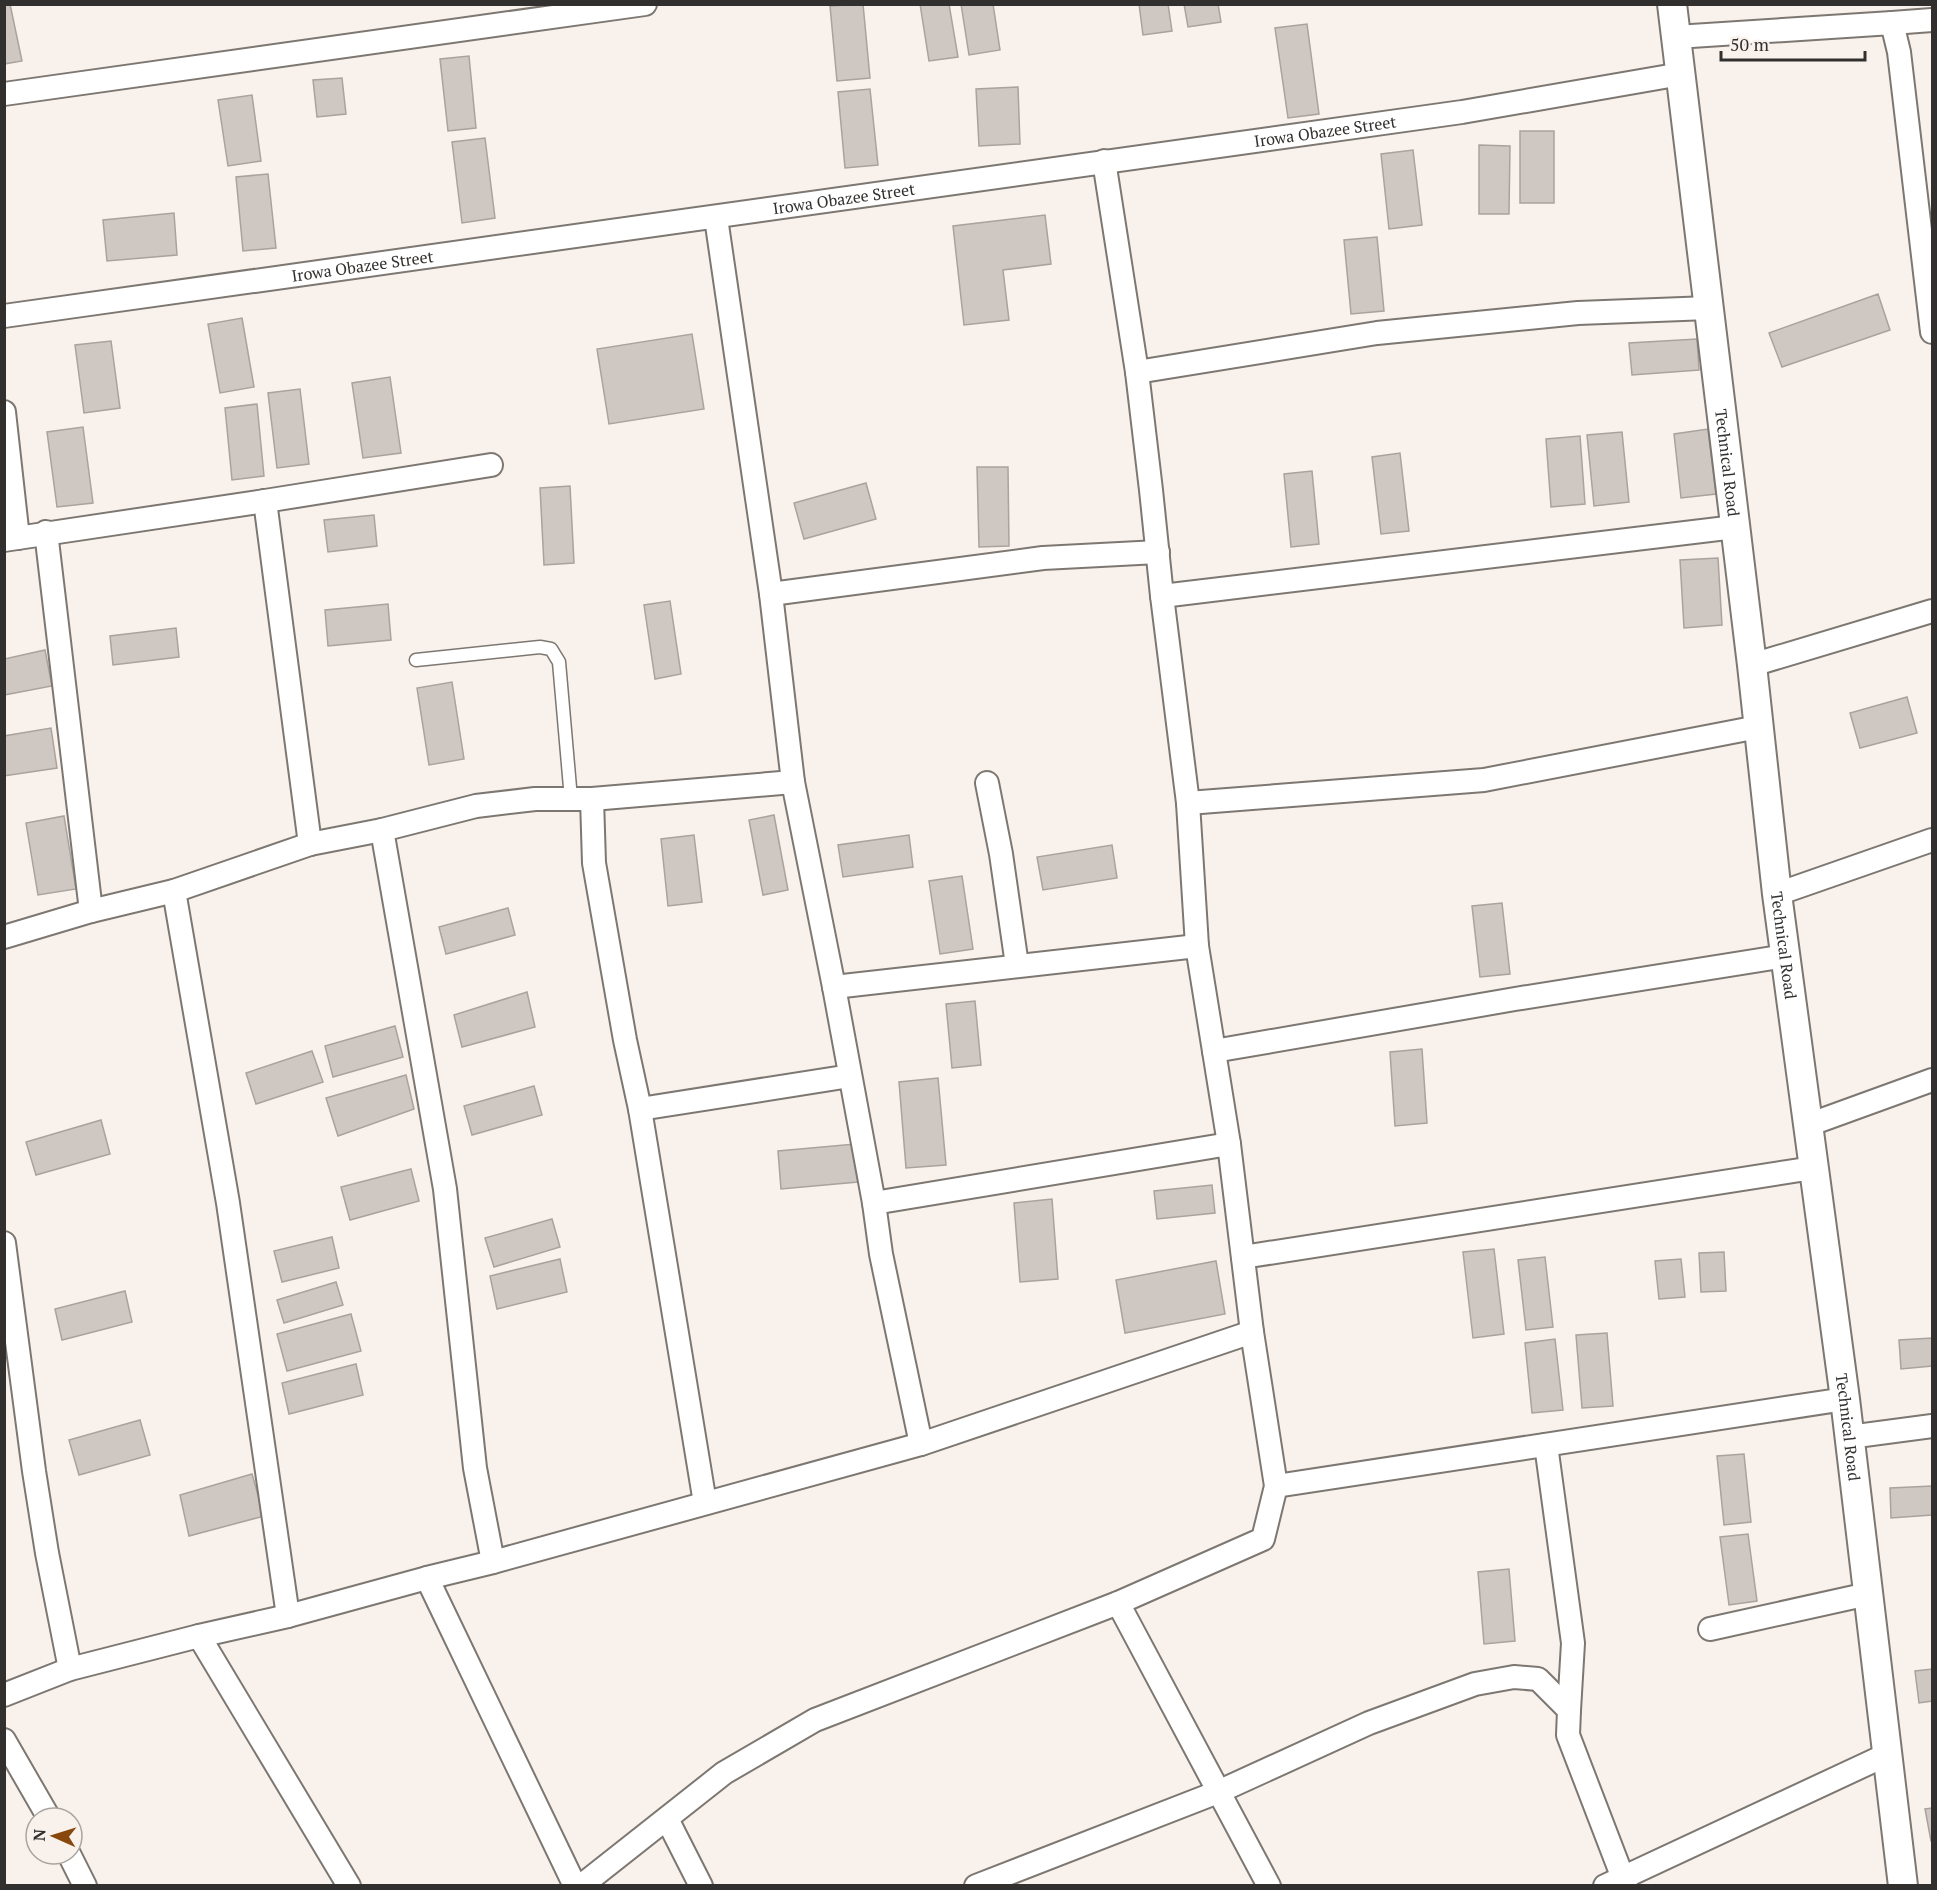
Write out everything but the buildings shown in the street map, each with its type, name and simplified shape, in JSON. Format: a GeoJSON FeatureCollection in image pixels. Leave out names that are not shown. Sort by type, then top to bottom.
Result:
{"type":"FeatureCollection","features":[{"type":"Feature","properties":{"kind":"street"},"geometry":{"type":"LineString","coordinates":[[4,94],[645,4]]}},
{"type":"Feature","properties":{"kind":"street","name":"Technical Road"},"geometry":{"type":"LineString","coordinates":[[1672,4],[1752,665],[1777,894],[1845,1399],[1903,1886]]}},
{"type":"Feature","properties":{"kind":"street"},"geometry":{"type":"LineString","coordinates":[[1676,37],[1932,20]]}},
{"type":"Feature","properties":{"kind":"street"},"geometry":{"type":"LineString","coordinates":[[1892,22],[1899,52],[1932,332]]}},
{"type":"Feature","properties":{"kind":"street","name":"Irowa Obazee Street"},"geometry":{"type":"LineString","coordinates":[[4,316],[1462,112],[1681,74]]}},
{"type":"Feature","properties":{"kind":"street"},"geometry":{"type":"LineString","coordinates":[[581,1886],[724,1773],[815,1720],[1118,1603],[1263,1539],[1276,1486],[1252,1332],[1229,1144],[1197,946],[1188,803],[1137,372],[1104,161]]}},
{"type":"Feature","properties":{"kind":"street"},"geometry":{"type":"LineString","coordinates":[[716,218],[771,594],[793,782],[834,987],[874,1203],[881,1254],[921,1444]]}},
{"type":"Feature","properties":{"kind":"street"},"geometry":{"type":"LineString","coordinates":[[1137,372],[1377,333],[1578,313],[1709,308]]}},
{"type":"Feature","properties":{"kind":"street"},"geometry":{"type":"LineString","coordinates":[[4,412],[11,539],[491,465]]}},
{"type":"Feature","properties":{"kind":"street"},"geometry":{"type":"LineString","coordinates":[[265,501],[310,844]]}},
{"type":"Feature","properties":{"kind":"street"},"geometry":{"type":"LineString","coordinates":[[1162,596],[1735,526]]}},
{"type":"Feature","properties":{"kind":"street"},"geometry":{"type":"LineString","coordinates":[[46,532],[91,911]]}},
{"type":"Feature","properties":{"kind":"street"},"geometry":{"type":"LineString","coordinates":[[771,594],[1043,558],[1158,552]]}},
{"type":"Feature","properties":{"kind":"street"},"geometry":{"type":"LineString","coordinates":[[1752,665],[1932,611]]}},
{"type":"Feature","properties":{"kind":"street"},"geometry":{"type":"LineString","coordinates":[[1188,803],[1484,780],[1758,727]]}},
{"type":"Feature","properties":{"kind":"street"},"geometry":{"type":"LineString","coordinates":[[4,937],[91,911],[174,891],[310,844],[382,830],[476,806],[535,799],[581,799],[793,782]]}},
{"type":"Feature","properties":{"kind":"street"},"geometry":{"type":"LineString","coordinates":[[987,783],[1001,854],[1017,965]]}},
{"type":"Feature","properties":{"kind":"street"},"geometry":{"type":"LineString","coordinates":[[581,799],[625,1041],[640,1109],[705,1503]]}},
{"type":"Feature","properties":{"kind":"street"},"geometry":{"type":"LineString","coordinates":[[382,830],[445,1189],[475,1468],[493,1562]]}},
{"type":"Feature","properties":{"kind":"street"},"geometry":{"type":"LineString","coordinates":[[1777,894],[1932,840]]}},
{"type":"Feature","properties":{"kind":"street"},"geometry":{"type":"LineString","coordinates":[[174,891],[228,1203],[288,1616]]}},
{"type":"Feature","properties":{"kind":"street"},"geometry":{"type":"LineString","coordinates":[[834,987],[1197,946]]}},
{"type":"Feature","properties":{"kind":"street"},"geometry":{"type":"LineString","coordinates":[[1214,1051],[1515,999],[1785,956]]}},
{"type":"Feature","properties":{"kind":"street"},"geometry":{"type":"LineString","coordinates":[[640,1109],[850,1076]]}},
{"type":"Feature","properties":{"kind":"street"},"geometry":{"type":"LineString","coordinates":[[1809,1125],[1932,1080]]}},
{"type":"Feature","properties":{"kind":"street"},"geometry":{"type":"LineString","coordinates":[[874,1203],[1229,1144]]}},
{"type":"Feature","properties":{"kind":"street"},"geometry":{"type":"LineString","coordinates":[[1243,1257],[1813,1168]]}},
{"type":"Feature","properties":{"kind":"street"},"geometry":{"type":"LineString","coordinates":[[4,1243],[33,1471],[70,1669]]}},
{"type":"Feature","properties":{"kind":"street"},"geometry":{"type":"LineString","coordinates":[[4,1695],[70,1669],[288,1616],[493,1562],[921,1444],[1252,1332]]}},
{"type":"Feature","properties":{"kind":"street"},"geometry":{"type":"LineString","coordinates":[[1276,1486],[1845,1399]]}},
{"type":"Feature","properties":{"kind":"street"},"geometry":{"type":"LineString","coordinates":[[1849,1437],[1932,1426]]}},
{"type":"Feature","properties":{"kind":"street"},"geometry":{"type":"LineString","coordinates":[[1546,1445],[1574,1643],[1568,1735],[1618,1883],[1886,1755]]}},
{"type":"Feature","properties":{"kind":"street"},"geometry":{"type":"LineString","coordinates":[[427,1578],[575,1886]]}},
{"type":"Feature","properties":{"kind":"street"},"geometry":{"type":"LineString","coordinates":[[1710,1629],[1868,1594]]}},
{"type":"Feature","properties":{"kind":"street"},"geometry":{"type":"LineString","coordinates":[[1118,1603],[1269,1886]]}},
{"type":"Feature","properties":{"kind":"street"},"geometry":{"type":"LineString","coordinates":[[199,1636],[350,1886]]}},
{"type":"Feature","properties":{"kind":"street"},"geometry":{"type":"LineString","coordinates":[[976,1886],[1218,1792],[1369,1723],[1475,1684],[1514,1677],[1538,1679],[1552,1690],[1569,1710]]}},
{"type":"Feature","properties":{"kind":"street"},"geometry":{"type":"LineString","coordinates":[[4,1740],[42,1806]]}},
{"type":"Feature","properties":{"kind":"street"},"geometry":{"type":"LineString","coordinates":[[667,1819],[701,1886]]}},
{"type":"Feature","properties":{"kind":"street"},"geometry":{"type":"LineString","coordinates":[[75,1866],[86,1886]]}},
{"type":"Feature","properties":{"kind":"lane"},"geometry":{"type":"LineString","coordinates":[[416,660],[540,647],[551,649],[559,662],[581,799]]}}]}
